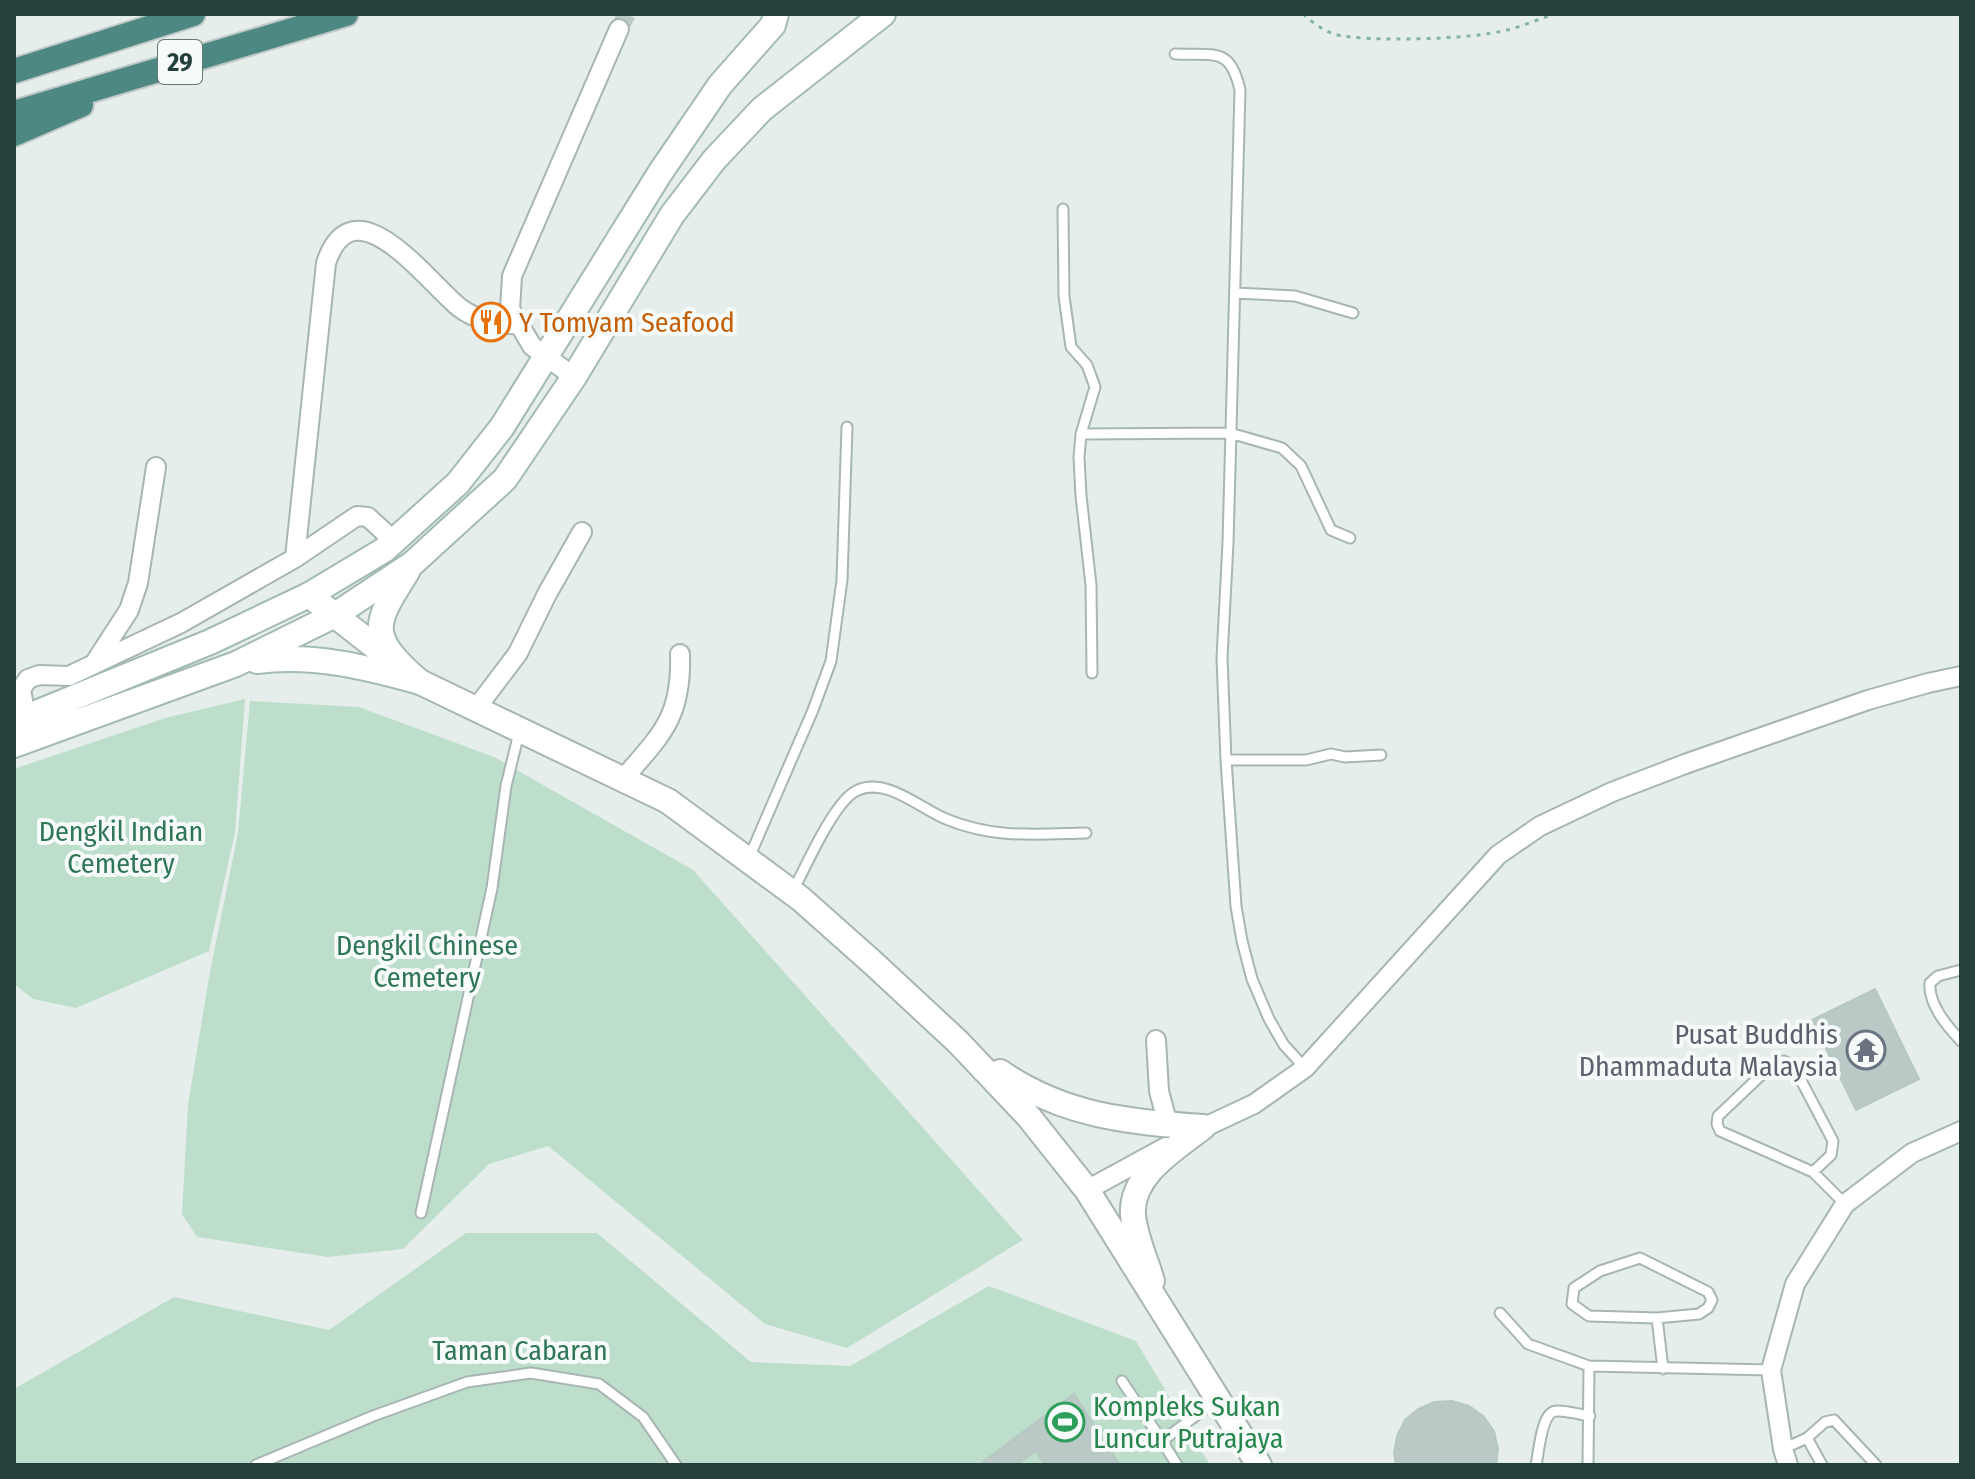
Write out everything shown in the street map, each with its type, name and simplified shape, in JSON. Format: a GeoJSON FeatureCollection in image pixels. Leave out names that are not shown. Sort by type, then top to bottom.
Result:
{"type":"FeatureCollection","features":[{"type":"Feature","properties":{"kind":"highway","name":"29"},"geometry":{"type":"LineString","coordinates":[[14,88],[160,24],[193,14]]}},
{"type":"Feature","properties":{"kind":"highway","name":"29"},"geometry":{"type":"LineString","coordinates":[[14,113],[346,14]]}},
{"type":"Feature","properties":{"kind":"highway"},"geometry":{"type":"LineString","coordinates":[[14,71],[160,24]]}},
{"type":"Feature","properties":{"kind":"highway"},"geometry":{"type":"LineString","coordinates":[[14,134],[189,59]]}},
{"type":"Feature","properties":{"kind":"main road"},"geometry":{"type":"LineString","coordinates":[[20,720],[210,642],[309,595],[384,550],[458,483],[502,427],[660,173],[720,85],[773,25],[776,14]]}},
{"type":"Feature","properties":{"kind":"main road"},"geometry":{"type":"LineString","coordinates":[[14,745],[236,664],[335,615],[412,564],[505,479],[574,377],[672,215],[714,160],[762,109],[883,14]]}},
{"type":"Feature","properties":{"kind":"main road"},"geometry":{"type":"LineString","coordinates":[[412,564],[383,610],[380,623],[382,636],[393,658],[420,682]]}},
{"type":"Feature","properties":{"kind":"main road"},"geometry":{"type":"LineString","coordinates":[[309,595],[420,682],[668,801],[792,892],[958,1042],[1029,1117],[1087,1190],[1259,1465]]}},
{"type":"Feature","properties":{"kind":"main road"},"geometry":{"type":"LineString","coordinates":[[236,664],[288,657],[359,666],[420,682]]}},
{"type":"Feature","properties":{"kind":"main road"},"geometry":{"type":"LineString","coordinates":[[958,1042],[1018,1085],[1050,1102],[1109,1117],[1203,1127]]}},
{"type":"Feature","properties":{"kind":"main road"},"geometry":{"type":"LineString","coordinates":[[1159,1306],[1133,1217],[1134,1195],[1149,1173],[1203,1127]]}},
{"type":"Feature","properties":{"kind":"street"},"geometry":{"type":"LineString","coordinates":[[574,377],[532,346],[510,309],[512,276],[619,29]]}},
{"type":"Feature","properties":{"kind":"street"},"geometry":{"type":"LineString","coordinates":[[295,558],[326,263],[337,239],[346,231],[372,234],[409,258],[462,310],[501,325],[519,324]]}},
{"type":"Feature","properties":{"kind":"street"},"geometry":{"type":"LineString","coordinates":[[93,666],[129,610],[138,583],[156,467]]}},
{"type":"Feature","properties":{"kind":"street"},"geometry":{"type":"LineString","coordinates":[[20,720],[23,684],[39,675],[63,678],[181,623],[295,558],[357,516],[368,517],[394,541]]}},
{"type":"Feature","properties":{"kind":"street"},"geometry":{"type":"LineString","coordinates":[[475,710],[518,653],[582,532]]}},
{"type":"Feature","properties":{"kind":"street"},"geometry":{"type":"LineString","coordinates":[[623,779],[667,727],[678,695],[680,654]]}},
{"type":"Feature","properties":{"kind":"street"},"geometry":{"type":"LineString","coordinates":[[1087,1190],[1203,1127],[1254,1104],[1305,1068],[1498,855],[1540,826],[1612,792],[1685,764],[1868,700],[1961,676]]}},
{"type":"Feature","properties":{"kind":"street"},"geometry":{"type":"LineString","coordinates":[[55,705],[63,678]]}},
{"type":"Feature","properties":{"kind":"street"},"geometry":{"type":"LineString","coordinates":[[1156,1040],[1159,1091],[1168,1125]]}},
{"type":"Feature","properties":{"kind":"street"},"geometry":{"type":"LineString","coordinates":[[1785,1457],[1771,1370],[1795,1284],[1845,1204],[1912,1153],[1961,1131]]}},
{"type":"Feature","properties":{"kind":"lane"},"geometry":{"type":"LineString","coordinates":[[1175,54],[1226,58],[1235,67],[1240,90],[1222,658],[1226,760],[1236,906],[1242,941],[1252,979],[1269,1019],[1284,1045],[1305,1068]]}},
{"type":"Feature","properties":{"kind":"lane"},"geometry":{"type":"LineString","coordinates":[[1063,209],[1064,296],[1071,347],[1087,365],[1095,387],[1081,434],[1081,496],[1091,585],[1092,673]]}},
{"type":"Feature","properties":{"kind":"lane"},"geometry":{"type":"LineString","coordinates":[[1235,293],[1295,296],[1353,313]]}},
{"type":"Feature","properties":{"kind":"lane"},"geometry":{"type":"LineString","coordinates":[[748,860],[831,661],[842,580],[847,427]]}},
{"type":"Feature","properties":{"kind":"lane"},"geometry":{"type":"LineString","coordinates":[[1081,434],[1230,433],[1282,448],[1301,466],[1331,530],[1350,538]]}},
{"type":"Feature","properties":{"kind":"lane"},"geometry":{"type":"LineString","coordinates":[[421,1213],[492,888],[506,786],[520,730]]}},
{"type":"Feature","properties":{"kind":"lane"},"geometry":{"type":"LineString","coordinates":[[1226,760],[1306,760],[1324,755],[1381,755]]}},
{"type":"Feature","properties":{"kind":"lane"},"geometry":{"type":"LineString","coordinates":[[792,892],[824,830],[852,793],[869,786],[887,789],[978,831],[1002,835],[1086,833]]}},
{"type":"Feature","properties":{"kind":"lane"},"geometry":{"type":"LineString","coordinates":[[1961,970],[1938,976],[1930,983],[1929,993],[1947,1026],[1961,1041]]}},
{"type":"Feature","properties":{"kind":"lane"},"geometry":{"type":"LineString","coordinates":[[1813,1172],[1831,1155],[1833,1141],[1794,1067],[1784,1061],[1775,1062],[1718,1116],[1720,1131],[1813,1172],[1845,1204]]}},
{"type":"Feature","properties":{"kind":"lane"},"geometry":{"type":"LineString","coordinates":[[1640,1258],[1708,1292],[1712,1300],[1708,1308],[1699,1314],[1657,1318],[1589,1316],[1572,1304],[1574,1288],[1600,1271],[1640,1258]]}},
{"type":"Feature","properties":{"kind":"lane"},"geometry":{"type":"LineString","coordinates":[[1500,1313],[1528,1344],[1589,1366],[1771,1370]]}},
{"type":"Feature","properties":{"kind":"lane"},"geometry":{"type":"LineString","coordinates":[[1657,1318],[1663,1369]]}},
{"type":"Feature","properties":{"kind":"lane"},"geometry":{"type":"LineString","coordinates":[[1588,1465],[1589,1366]]}},
{"type":"Feature","properties":{"kind":"lane"},"geometry":{"type":"LineString","coordinates":[[256,1465],[373,1416],[467,1382],[531,1373],[599,1384],[643,1417],[676,1465]]}},
{"type":"Feature","properties":{"kind":"lane"},"geometry":{"type":"LineString","coordinates":[[1122,1381],[1177,1465]]}},
{"type":"Feature","properties":{"kind":"lane"},"geometry":{"type":"LineString","coordinates":[[1162,1441],[1218,1399]]}},
{"type":"Feature","properties":{"kind":"lane"},"geometry":{"type":"LineString","coordinates":[[1536,1465],[1545,1420],[1550,1413],[1556,1411],[1590,1416]]}},
{"type":"Feature","properties":{"kind":"lane"},"geometry":{"type":"LineString","coordinates":[[1785,1457],[1825,1422],[1834,1420],[1876,1465]]}},
{"type":"Feature","properties":{"kind":"lane"},"geometry":{"type":"LineString","coordinates":[[1807,1438],[1822,1465]]}},
{"type":"Feature","properties":{"kind":"path"},"geometry":{"type":"LineString","coordinates":[[1303,14],[1314,25],[1335,34],[1471,37],[1506,31],[1554,14]]}},
{"type":"Feature","properties":{"kind":"green space","name":"Dengkil Indian Cemetery"},"geometry":{"type":"Polygon","coordinates":[[[245,699],[235,832],[209,951],[76,1008],[33,999],[14,984],[14,769],[165,718],[245,699]]]}},
{"type":"Feature","properties":{"kind":"green space","name":"Dengkil Chinese Cemetery"},"geometry":{"type":"Polygon","coordinates":[[[250,701],[359,707],[494,757],[693,870],[1023,1240],[847,1348],[765,1324],[548,1146],[489,1164],[403,1249],[328,1257],[197,1237],[182,1214],[188,1105],[209,977],[238,833],[250,701]]]}},
{"type":"Feature","properties":{"kind":"green space","name":"Taman Cabaran"},"geometry":{"type":"Polygon","coordinates":[[[466,1233],[597,1233],[751,1362],[850,1366],[989,1286],[1136,1341],[1210,1465],[14,1465],[14,1389],[174,1297],[329,1330],[466,1233]]]}},
{"type":"Feature","properties":{"kind":"building","name":"Pusat Buddhis Dhammaduta Malaysia"},"geometry":{"type":"Polygon","coordinates":[[[1875,989],[1919,1079],[1856,1110],[1812,1020],[1875,989]]]}},
{"type":"Feature","properties":{"kind":"building","name":"Kompleks Sukan Luncur Putrajaya"},"geometry":{"type":"Polygon","coordinates":[[[1074,1394],[1120,1465],[1045,1465],[1036,1451],[1016,1465],[979,1465],[1074,1394]]]}},
{"type":"Feature","properties":{"kind":"building"},"geometry":{"type":"Polygon","coordinates":[[[1452,1401],[1469,1406],[1483,1416],[1494,1431],[1498,1449],[1496,1465],[1396,1465],[1394,1453],[1397,1436],[1405,1420],[1418,1409],[1434,1402],[1452,1401]]]}},
{"type":"Feature","properties":{"kind":"tunnel"},"geometry":{"type":"LineString","coordinates":[[619,29],[627,14]]}},
{"type":"Feature","properties":{"kind":"place","name":"Y Tomyam Seafood"},"geometry":{"type":"Point","coordinates":[491,322]}},
{"type":"Feature","properties":{"kind":"place","name":"Pusat Buddhis Dhammaduta Malaysia"},"geometry":{"type":"Point","coordinates":[1866,1050]}},
{"type":"Feature","properties":{"kind":"place","name":"Kompleks Sukan Luncur Putrajaya"},"geometry":{"type":"Point","coordinates":[1065,1422]}}]}
